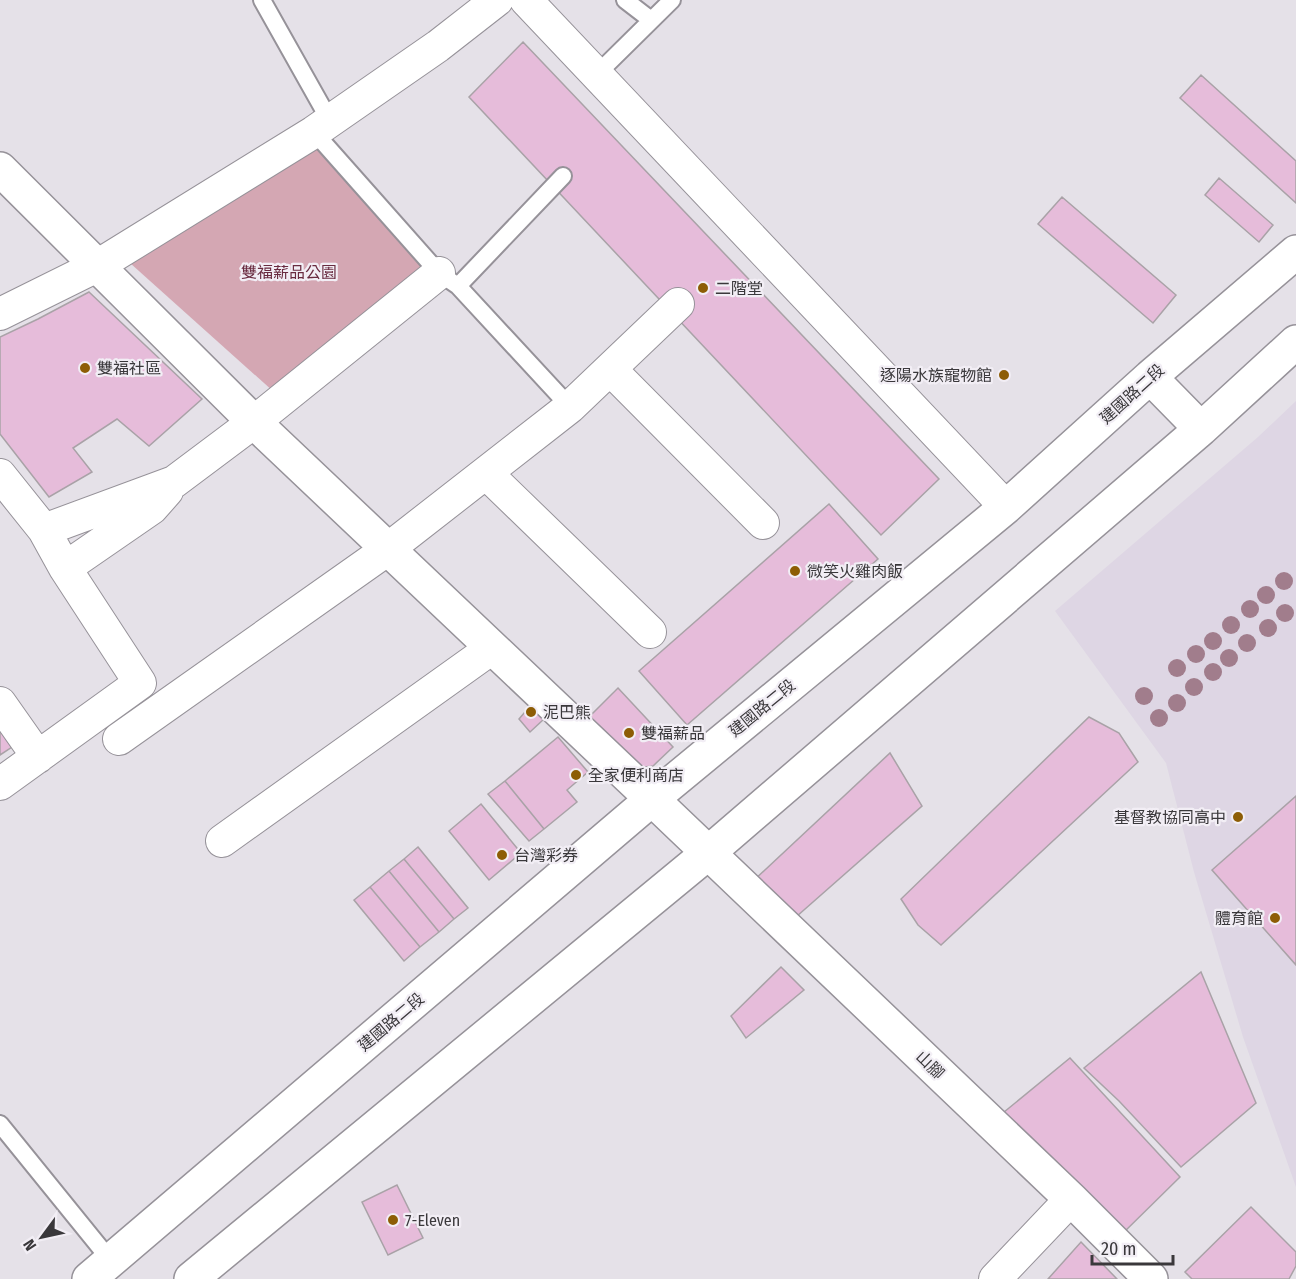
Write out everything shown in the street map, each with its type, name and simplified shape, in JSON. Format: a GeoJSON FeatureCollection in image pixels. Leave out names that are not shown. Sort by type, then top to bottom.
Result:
{"type":"FeatureCollection","features":[{"type":"Feature","properties":{"kind":"main road","name":"山腳"},"geometry":{"type":"LineString","coordinates":[[0,169],[254,422],[1071,1199],[1151,1279]]}},
{"type":"Feature","properties":{"kind":"main road","name":"建國路二段"},"geometry":{"type":"LineString","coordinates":[[100,1270],[652,799],[1006,507],[1150,377],[1296,252]]}},
{"type":"Feature","properties":{"kind":"main road"},"geometry":{"type":"LineString","coordinates":[[191,1279],[708,853],[1201,429],[1296,342]]}},
{"type":"Feature","properties":{"kind":"main road"},"geometry":{"type":"LineString","coordinates":[[1150,377],[1201,429]]}},
{"type":"Feature","properties":{"kind":"street"},"geometry":{"type":"LineString","coordinates":[[0,314],[97,266],[322,126],[438,46],[497,0]]}},
{"type":"Feature","properties":{"kind":"street"},"geometry":{"type":"LineString","coordinates":[[526,0],[1006,507]]}},
{"type":"Feature","properties":{"kind":"street"},"geometry":{"type":"LineString","coordinates":[[65,568],[152,508],[174,482],[448,280]]}},
{"type":"Feature","properties":{"kind":"street"},"geometry":{"type":"LineString","coordinates":[[119,739],[388,549],[486,473],[570,407],[678,304]]}},
{"type":"Feature","properties":{"kind":"street"},"geometry":{"type":"LineString","coordinates":[[610,369],[763,523]]}},
{"type":"Feature","properties":{"kind":"street"},"geometry":{"type":"LineString","coordinates":[[486,473],[650,632]]}},
{"type":"Feature","properties":{"kind":"street"},"geometry":{"type":"LineString","coordinates":[[0,475],[44,530],[65,568],[140,682],[0,784]]}},
{"type":"Feature","properties":{"kind":"street"},"geometry":{"type":"LineString","coordinates":[[44,530],[174,482]]}},
{"type":"Feature","properties":{"kind":"street"},"geometry":{"type":"LineString","coordinates":[[222,841],[492,648]]}},
{"type":"Feature","properties":{"kind":"street"},"geometry":{"type":"LineString","coordinates":[[0,703],[38,756]]}},
{"type":"Feature","properties":{"kind":"street"},"geometry":{"type":"LineString","coordinates":[[996,1279],[1071,1199]]}},
{"type":"Feature","properties":{"kind":"lane"},"geometry":{"type":"LineString","coordinates":[[262,0],[322,126],[448,280],[570,407]]}},
{"type":"Feature","properties":{"kind":"lane"},"geometry":{"type":"LineString","coordinates":[[625,0],[651,20]]}},
{"type":"Feature","properties":{"kind":"lane"},"geometry":{"type":"LineString","coordinates":[[597,74],[672,0]]}},
{"type":"Feature","properties":{"kind":"lane"},"geometry":{"type":"LineString","coordinates":[[448,280],[563,176]]}},
{"type":"Feature","properties":{"kind":"lane"},"geometry":{"type":"LineString","coordinates":[[0,1124],[100,1270]]}},
{"type":"Feature","properties":{"kind":"shaded area","name":"基督教協同高中"},"geometry":{"type":"Polygon","coordinates":[[[1296,401],[1296,1187],[1243,1037],[1194,872],[1166,763],[1055,611],[1258,437],[1296,401]]]}},
{"type":"Feature","properties":{"kind":"green space","name":"雙福薪品公園"},"geometry":{"type":"Polygon","coordinates":[[[317,144],[441,286],[274,392],[130,263],[317,144]]]}},
{"type":"Feature","properties":{"kind":"building","name":"二階堂"},"geometry":{"type":"Polygon","coordinates":[[[523,42],[939,479],[881,535],[469,97],[523,42]]]}},
{"type":"Feature","properties":{"kind":"building"},"geometry":{"type":"Polygon","coordinates":[[[1201,75],[1296,161],[1296,203],[1180,98],[1201,75]]]}},
{"type":"Feature","properties":{"kind":"building"},"geometry":{"type":"Polygon","coordinates":[[[1219,178],[1273,225],[1259,242],[1205,195],[1219,178]]]}},
{"type":"Feature","properties":{"kind":"building"},"geometry":{"type":"Polygon","coordinates":[[[1062,197],[1176,295],[1153,323],[1038,224],[1062,197]]]}},
{"type":"Feature","properties":{"kind":"building","name":"雙福社區"},"geometry":{"type":"Polygon","coordinates":[[[89,292],[202,399],[149,446],[117,419],[73,448],[92,472],[49,497],[0,434],[0,337],[89,292]]]}},
{"type":"Feature","properties":{"kind":"building"},"geometry":{"type":"Polygon","coordinates":[[[829,504],[878,559],[687,725],[639,671],[829,504]]]}},
{"type":"Feature","properties":{"kind":"building","name":"雙福薪品"},"geometry":{"type":"Polygon","coordinates":[[[618,688],[673,747],[653,766],[637,768],[586,720],[618,688]]]}},
{"type":"Feature","properties":{"kind":"building","name":"泥巴熊"},"geometry":{"type":"Polygon","coordinates":[[[531,705],[544,719],[530,732],[519,719],[531,705]]]}},
{"type":"Feature","properties":{"kind":"building"},"geometry":{"type":"Polygon","coordinates":[[[1089,717],[1119,733],[1138,762],[941,945],[918,925],[901,899],[1089,717]]]}},
{"type":"Feature","properties":{"kind":"building"},"geometry":{"type":"Polygon","coordinates":[[[0,728],[12,747],[0,755],[0,728]]]}},
{"type":"Feature","properties":{"kind":"building"},"geometry":{"type":"Polygon","coordinates":[[[558,737],[588,772],[567,790],[577,802],[544,829],[505,781],[558,737]]]}},
{"type":"Feature","properties":{"kind":"building"},"geometry":{"type":"Polygon","coordinates":[[[890,753],[922,806],[788,924],[751,883],[890,753]]]}},
{"type":"Feature","properties":{"kind":"building"},"geometry":{"type":"Polygon","coordinates":[[[505,781],[544,829],[529,841],[488,794],[505,781]]]}},
{"type":"Feature","properties":{"kind":"building","name":"體育館"},"geometry":{"type":"Polygon","coordinates":[[[1296,796],[1296,965],[1212,870],[1296,796]]]}},
{"type":"Feature","properties":{"kind":"building"},"geometry":{"type":"Polygon","coordinates":[[[481,804],[521,853],[489,880],[449,831],[481,804]]]}},
{"type":"Feature","properties":{"kind":"building"},"geometry":{"type":"Polygon","coordinates":[[[418,847],[468,908],[454,919],[404,859],[418,847]]]}},
{"type":"Feature","properties":{"kind":"building"},"geometry":{"type":"Polygon","coordinates":[[[404,859],[454,919],[439,932],[389,871],[404,859]]]}},
{"type":"Feature","properties":{"kind":"building"},"geometry":{"type":"Polygon","coordinates":[[[389,871],[439,932],[420,947],[370,887],[389,871]]]}},
{"type":"Feature","properties":{"kind":"building"},"geometry":{"type":"Polygon","coordinates":[[[370,887],[420,947],[404,961],[354,900],[370,887]]]}},
{"type":"Feature","properties":{"kind":"building"},"geometry":{"type":"Polygon","coordinates":[[[781,967],[804,990],[746,1038],[731,1016],[781,967]]]}},
{"type":"Feature","properties":{"kind":"building"},"geometry":{"type":"Polygon","coordinates":[[[1201,972],[1256,1103],[1181,1167],[1119,1101],[1084,1068],[1201,972]]]}},
{"type":"Feature","properties":{"kind":"building"},"geometry":{"type":"Polygon","coordinates":[[[1070,1058],[1180,1177],[1118,1238],[998,1117],[1070,1058]]]}},
{"type":"Feature","properties":{"kind":"building","name":"7-Eleven"},"geometry":{"type":"Polygon","coordinates":[[[397,1185],[423,1238],[388,1255],[362,1202],[397,1185]]]}},
{"type":"Feature","properties":{"kind":"building"},"geometry":{"type":"Polygon","coordinates":[[[1251,1207],[1296,1252],[1296,1266],[1289,1279],[1192,1279],[1185,1272],[1251,1207]]]}},
{"type":"Feature","properties":{"kind":"building"},"geometry":{"type":"Polygon","coordinates":[[[1081,1242],[1117,1279],[1048,1279],[1081,1242]]]}},
{"type":"Feature","properties":{"kind":"place","name":"二階堂"},"geometry":{"type":"Point","coordinates":[703,288]}},
{"type":"Feature","properties":{"kind":"place","name":"雙福社區"},"geometry":{"type":"Point","coordinates":[85,368]}},
{"type":"Feature","properties":{"kind":"place","name":"逐陽水族寵物館"},"geometry":{"type":"Point","coordinates":[1004,375]}},
{"type":"Feature","properties":{"kind":"place","name":"微笑火雞肉飯"},"geometry":{"type":"Point","coordinates":[795,571]}},
{"type":"Feature","properties":{"kind":"place","name":"泥巴熊"},"geometry":{"type":"Point","coordinates":[531,712]}},
{"type":"Feature","properties":{"kind":"place","name":"雙福薪品"},"geometry":{"type":"Point","coordinates":[629,733]}},
{"type":"Feature","properties":{"kind":"place","name":"全家便利商店"},"geometry":{"type":"Point","coordinates":[576,775]}},
{"type":"Feature","properties":{"kind":"place","name":"基督教協同高中"},"geometry":{"type":"Point","coordinates":[1238,817]}},
{"type":"Feature","properties":{"kind":"place","name":"台灣彩券"},"geometry":{"type":"Point","coordinates":[502,855]}},
{"type":"Feature","properties":{"kind":"place","name":"體育館"},"geometry":{"type":"Point","coordinates":[1275,918]}},
{"type":"Feature","properties":{"kind":"place","name":"7-Eleven"},"geometry":{"type":"Point","coordinates":[393,1220]}}]}
